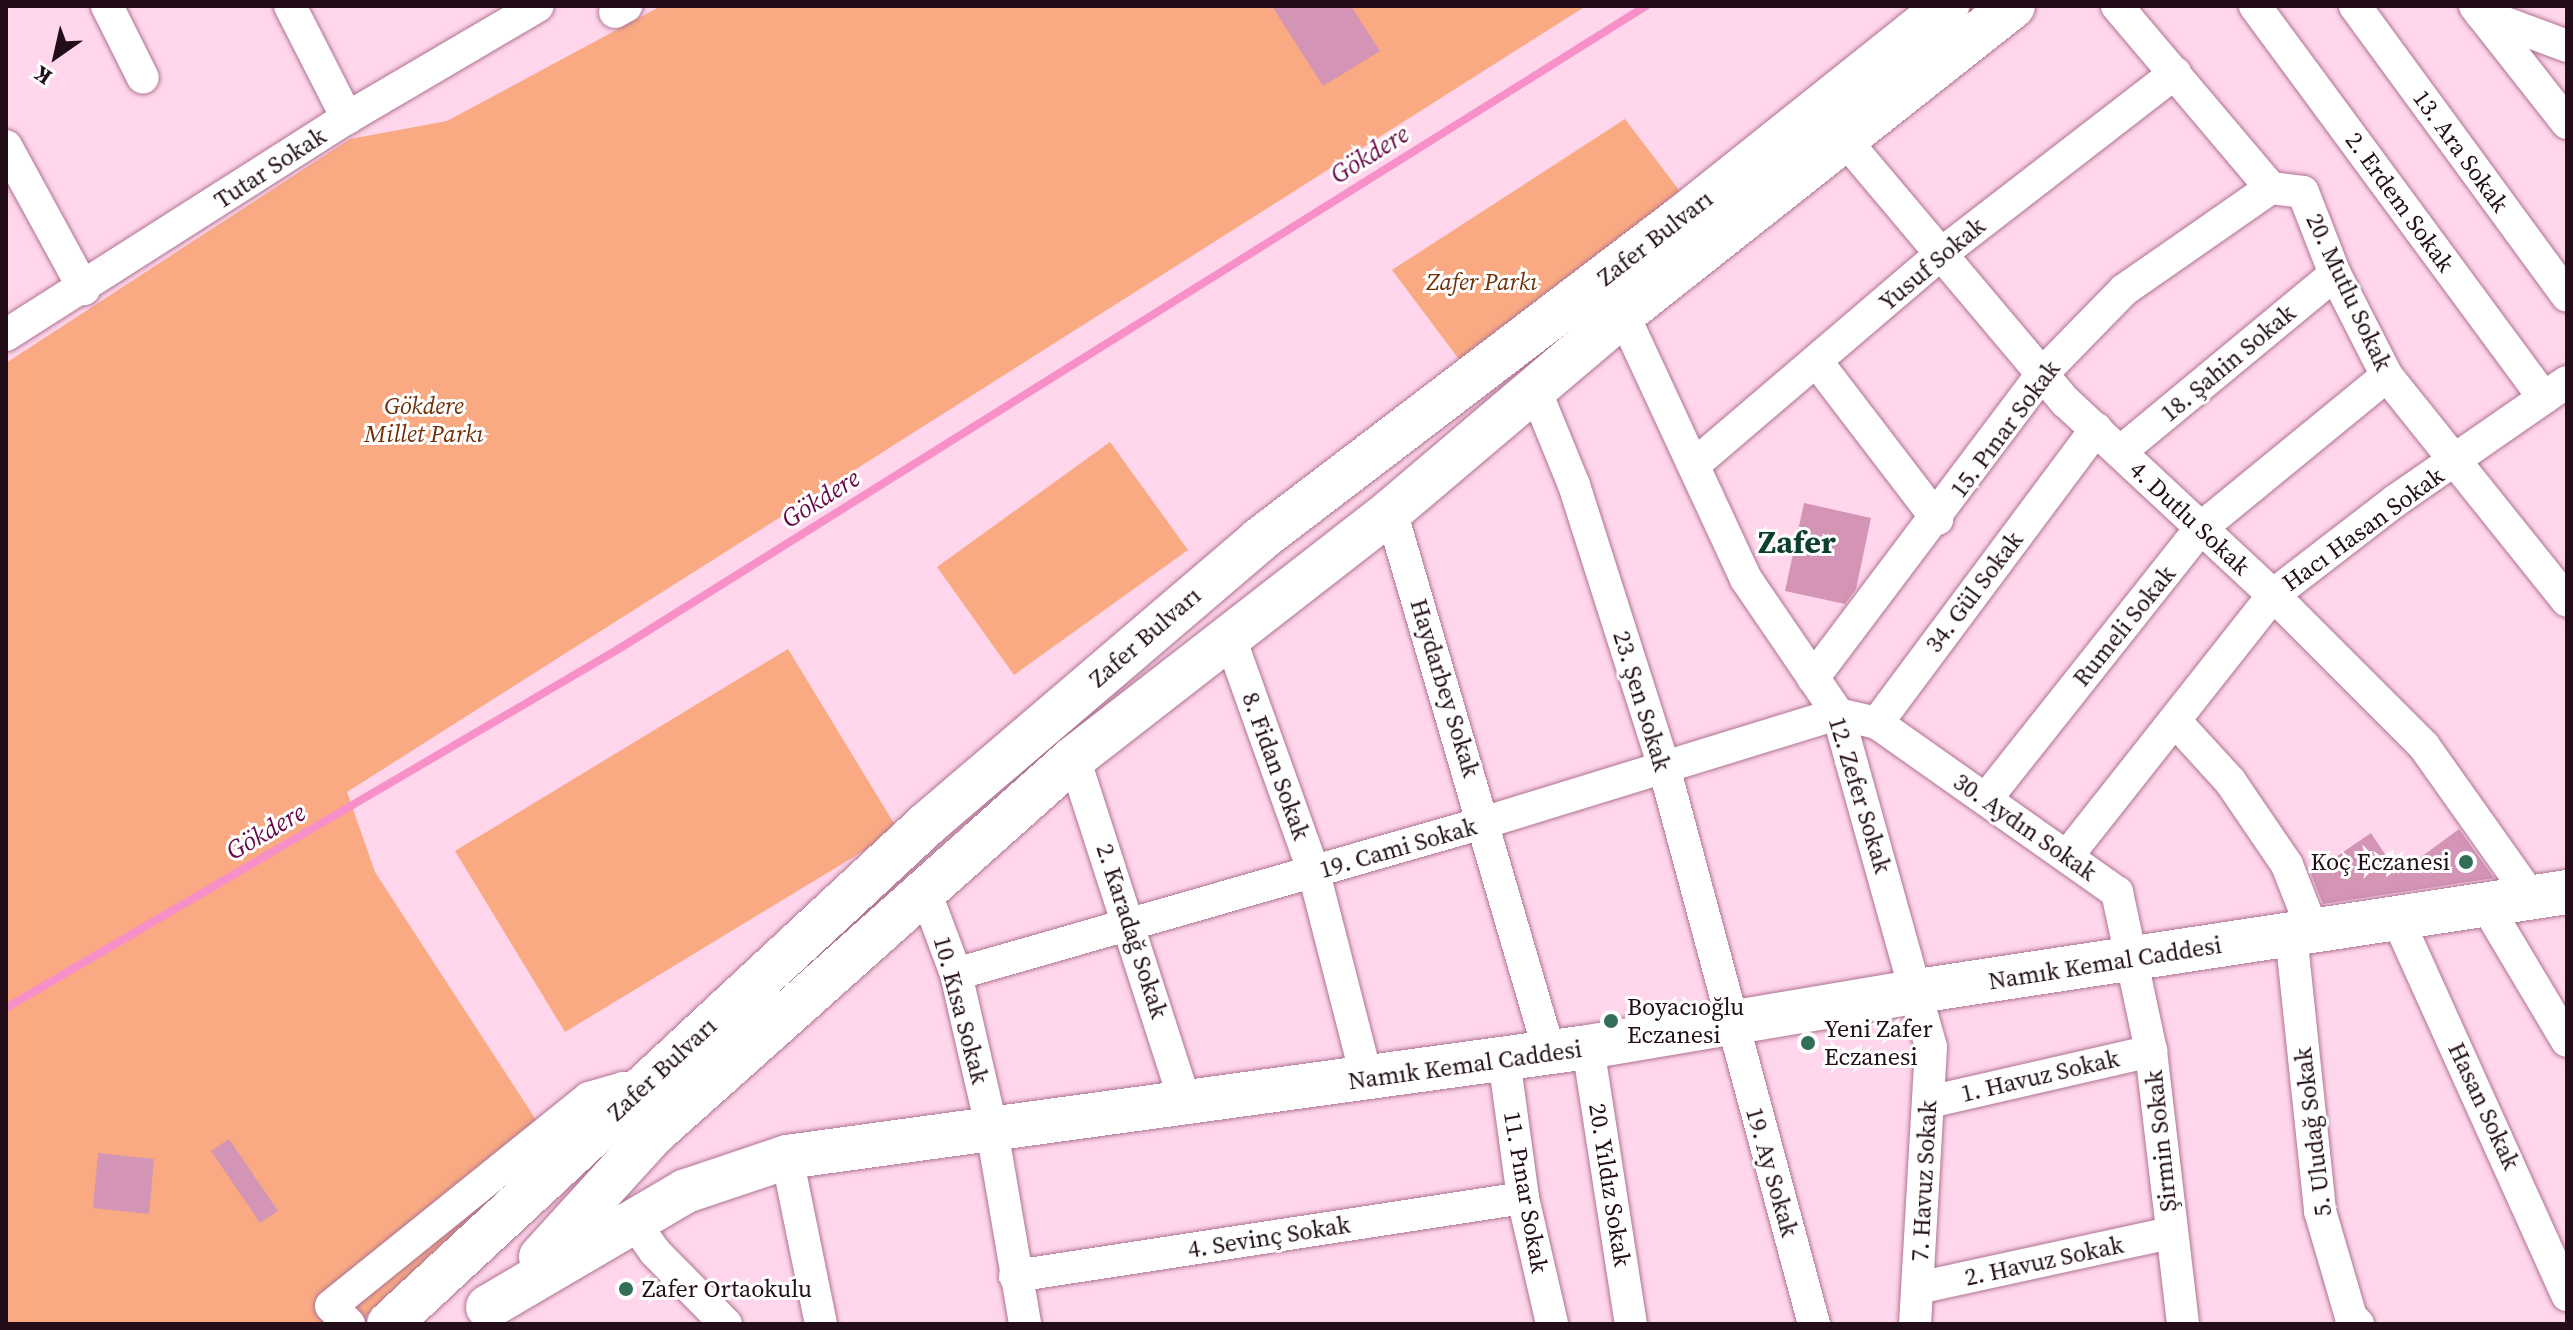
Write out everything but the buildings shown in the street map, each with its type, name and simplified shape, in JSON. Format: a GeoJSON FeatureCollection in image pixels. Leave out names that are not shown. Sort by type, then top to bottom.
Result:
{"type":"FeatureCollection","features":[{"type":"Feature","properties":{"kind":"main road","name":"Zafer Bulvarı"},"geometry":{"type":"LineString","coordinates":[[389,1324],[927,824],[1259,540],[1684,216],[1947,6]]}},
{"type":"Feature","properties":{"kind":"main road","name":"Zafer Bulvarı"},"geometry":{"type":"LineString","coordinates":[[479,1315],[562,1236],[654,1133],[1074,758],[1391,511],[1623,314],[2013,6]]}},
{"type":"Feature","properties":{"kind":"main road","name":"Namık Kemal Caddesi"},"geometry":{"type":"LineString","coordinates":[[479,1315],[632,1220],[686,1191],[787,1157],[1367,1080],[1730,1020],[2549,895]]}},
{"type":"Feature","properties":{"kind":"main road"},"geometry":{"type":"LineString","coordinates":[[605,1121],[654,1133],[676,1162],[686,1191]]}},
{"type":"Feature","properties":{"kind":"street"},"geometry":{"type":"LineString","coordinates":[[107,6],[143,78]]}},
{"type":"Feature","properties":{"kind":"street"},"geometry":{"type":"LineString","coordinates":[[290,6],[347,118]]}},
{"type":"Feature","properties":{"kind":"street","name":"Tutar Sokak"},"geometry":{"type":"LineString","coordinates":[[6,335],[84,289],[347,118],[538,6]]}},
{"type":"Feature","properties":{"kind":"street"},"geometry":{"type":"LineString","coordinates":[[2117,6],[2271,188]]}},
{"type":"Feature","properties":{"kind":"street","name":"2. Erdem Sokak"},"geometry":{"type":"LineString","coordinates":[[2255,6],[2556,390]]}},
{"type":"Feature","properties":{"kind":"street","name":"13. Ara Sokak"},"geometry":{"type":"LineString","coordinates":[[2355,6],[2567,296]]}},
{"type":"Feature","properties":{"kind":"street"},"geometry":{"type":"LineString","coordinates":[[2472,9],[2567,46]]}},
{"type":"Feature","properties":{"kind":"street"},"geometry":{"type":"LineString","coordinates":[[2472,9],[2567,123]]}},
{"type":"Feature","properties":{"kind":"street","name":"Yusuf Sokak"},"geometry":{"type":"LineString","coordinates":[[1695,464],[1941,254],[2175,73]]}},
{"type":"Feature","properties":{"kind":"street","name":"4. Dutlu Sokak"},"geometry":{"type":"LineString","coordinates":[[1845,140],[2042,374],[2120,452],[2273,595],[2424,746],[2549,895]]}},
{"type":"Feature","properties":{"kind":"street"},"geometry":{"type":"LineString","coordinates":[[6,146],[84,289]]}},
{"type":"Feature","properties":{"kind":"street","name":"20. Mutlu Sokak"},"geometry":{"type":"LineString","coordinates":[[2271,188],[2303,192],[2335,274],[2387,376],[2567,601]]}},
{"type":"Feature","properties":{"kind":"street","name":"15. Pınar Sokak"},"geometry":{"type":"LineString","coordinates":[[1813,678],[1937,519],[2042,374],[2124,290],[2271,188]]}},
{"type":"Feature","properties":{"kind":"street","name":"18. Şahin Sokak"},"geometry":{"type":"LineString","coordinates":[[2120,452],[2335,274]]}},
{"type":"Feature","properties":{"kind":"street","name":"12. Zefer Sokak"},"geometry":{"type":"LineString","coordinates":[[1623,314],[1746,579],[1838,714],[1918,991]]}},
{"type":"Feature","properties":{"kind":"street"},"geometry":{"type":"LineString","coordinates":[[1817,362],[1937,519]]}},
{"type":"Feature","properties":{"kind":"street","name":"Rumeli Sokak"},"geometry":{"type":"LineString","coordinates":[[1986,799],[2201,528],[2387,376]]}},
{"type":"Feature","properties":{"kind":"street","name":"23. Şen Sokak"},"geometry":{"type":"LineString","coordinates":[[1534,387],[1574,485],[1664,767],[1730,1020]]}},
{"type":"Feature","properties":{"kind":"street","name":"Hacı Hasan Sokak"},"geometry":{"type":"LineString","coordinates":[[2068,855],[2177,723],[2273,595],[2556,390]]}},
{"type":"Feature","properties":{"kind":"street","name":"34. Gül Sokak"},"geometry":{"type":"LineString","coordinates":[[1877,723],[2096,429]]}},
{"type":"Feature","properties":{"kind":"street","name":"Haydarbey Sokak"},"geometry":{"type":"LineString","coordinates":[[1391,511],[1486,822],[1568,1049]]}},
{"type":"Feature","properties":{"kind":"street","name":"8. Fidan Sokak"},"geometry":{"type":"LineString","coordinates":[[1230,638],[1314,873],[1367,1080]]}},
{"type":"Feature","properties":{"kind":"street"},"geometry":{"type":"LineString","coordinates":[[1838,714],[1877,723]]}},
{"type":"Feature","properties":{"kind":"street","name":"19. Cami Sokak"},"geometry":{"type":"LineString","coordinates":[[956,974],[1130,921],[1314,873],[1838,714]]}},
{"type":"Feature","properties":{"kind":"street","name":"30. Aydın Sokak"},"geometry":{"type":"LineString","coordinates":[[1877,723],[2117,892],[2133,959]]}},
{"type":"Feature","properties":{"kind":"street","name":"5. Uludağ Sokak"},"geometry":{"type":"LineString","coordinates":[[2177,723],[2230,781],[2287,865],[2302,933],[2320,1211],[2351,1317],[2358,1324]]}},
{"type":"Feature","properties":{"kind":"street","name":"2. Karadağ Sokak"},"geometry":{"type":"LineString","coordinates":[[1074,758],[1130,921],[1186,1104]]}},
{"type":"Feature","properties":{"kind":"street","name":"10. Kısa Sokak"},"geometry":{"type":"LineString","coordinates":[[925,891],[956,974],[992,1130],[1025,1324]]}},
{"type":"Feature","properties":{"kind":"street"},"geometry":{"type":"LineString","coordinates":[[2486,905],[2567,1041]]}},
{"type":"Feature","properties":{"kind":"street","name":"Hasan Sokak"},"geometry":{"type":"LineString","coordinates":[[2397,918],[2567,1295]]}},
{"type":"Feature","properties":{"kind":"street","name":"Şirmin Sokak"},"geometry":{"type":"LineString","coordinates":[[2133,959],[2151,1051],[2183,1324]]}},
{"type":"Feature","properties":{"kind":"street","name":"7. Havuz Sokak"},"geometry":{"type":"LineString","coordinates":[[1915,1324],[1931,1047],[1918,991]]}},
{"type":"Feature","properties":{"kind":"street","name":"19. Ay Sokak"},"geometry":{"type":"LineString","coordinates":[[1730,1020],[1814,1324]]}},
{"type":"Feature","properties":{"kind":"street","name":"20. Yıldız Sokak"},"geometry":{"type":"LineString","coordinates":[[1568,1049],[1631,1324]]}},
{"type":"Feature","properties":{"kind":"street","name":"1. Havuz Sokak"},"geometry":{"type":"LineString","coordinates":[[1929,1102],[2151,1051]]}},
{"type":"Feature","properties":{"kind":"street","name":"11. Pınar Sokak"},"geometry":{"type":"LineString","coordinates":[[1504,1059],[1523,1198],[1552,1324]]}},
{"type":"Feature","properties":{"kind":"street"},"geometry":{"type":"LineString","coordinates":[[349,1324],[331,1306],[589,1098],[623,1088],[639,1090]]}},
{"type":"Feature","properties":{"kind":"street"},"geometry":{"type":"LineString","coordinates":[[787,1157],[821,1324]]}},
{"type":"Feature","properties":{"kind":"street","name":"4. Sevinç Sokak"},"geometry":{"type":"LineString","coordinates":[[1015,1276],[1523,1198]]}},
{"type":"Feature","properties":{"kind":"street"},"geometry":{"type":"LineString","coordinates":[[632,1220],[655,1252],[726,1324]]}},
{"type":"Feature","properties":{"kind":"street","name":"2. Havuz Sokak"},"geometry":{"type":"LineString","coordinates":[[1918,1288],[2171,1233]]}},
{"type":"Feature","properties":{"kind":"green space","name":"Gökdere Millet Parkı"},"geometry":{"type":"Polygon","coordinates":[[[661,6],[1586,6],[347,792],[375,872],[553,1146],[358,1324],[6,1324],[6,363],[350,139],[447,121],[661,6]]]}},
{"type":"Feature","properties":{"kind":"green space","name":"Zafer Parkı"},"geometry":{"type":"Polygon","coordinates":[[[1625,119],[1685,198],[1467,370],[1392,270],[1625,119]]]}},
{"type":"Feature","properties":{"kind":"green space"},"geometry":{"type":"Polygon","coordinates":[[[1110,442],[1188,550],[1014,675],[937,567],[1110,442]]]}},
{"type":"Feature","properties":{"kind":"green space"},"geometry":{"type":"Polygon","coordinates":[[[788,649],[898,830],[565,1032],[455,851],[788,649]]]}},
{"type":"Feature","properties":{"kind":"waterway","name":"Gökdere"},"geometry":{"type":"LineString","coordinates":[[6,1008],[617,650],[1646,6]]}},
{"type":"Feature","properties":{"kind":"place","name":"Koç Eczanesi"},"geometry":{"type":"Point","coordinates":[2466,862]}},
{"type":"Feature","properties":{"kind":"place","name":"Boyacıoğlu Eczanesi"},"geometry":{"type":"Point","coordinates":[1611,1021]}},
{"type":"Feature","properties":{"kind":"place","name":"Yeni Zafer Eczanesi"},"geometry":{"type":"Point","coordinates":[1808,1043]}},
{"type":"Feature","properties":{"kind":"place","name":"Zafer Ortaokulu"},"geometry":{"type":"Point","coordinates":[626,1289]}},
{"type":"Feature","properties":{"kind":"district","name":"Zafer"},"geometry":{"type":"Point","coordinates":[1797,542]}}]}
